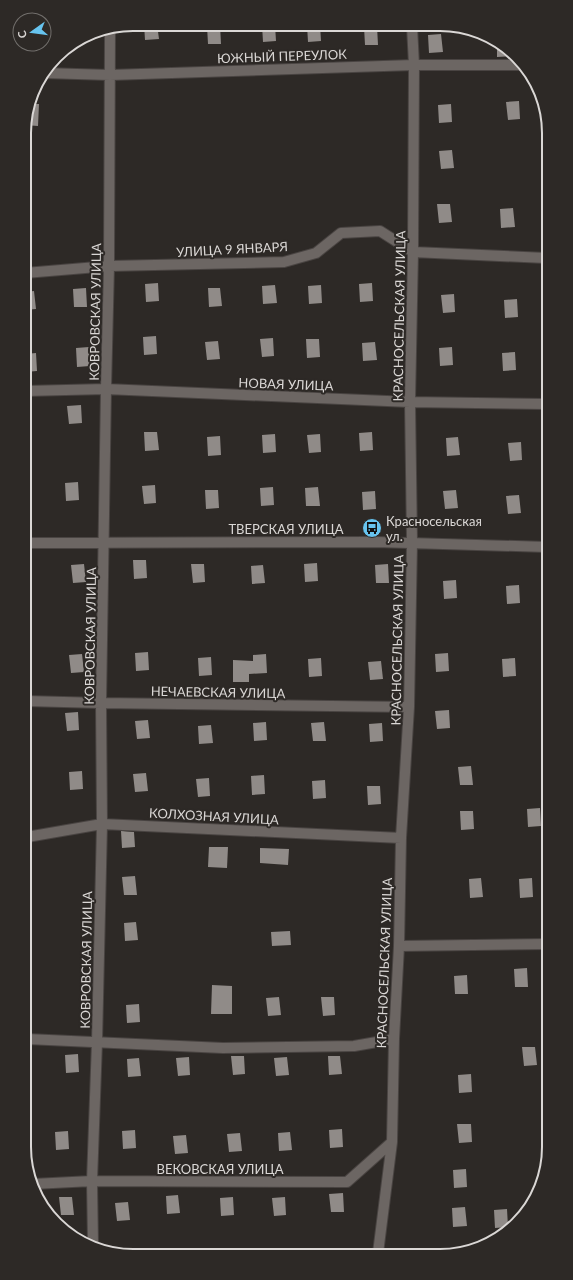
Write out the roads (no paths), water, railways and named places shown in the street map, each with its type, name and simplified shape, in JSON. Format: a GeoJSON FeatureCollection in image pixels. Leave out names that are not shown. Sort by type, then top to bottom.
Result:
{"type":"FeatureCollection","features":[{"type":"Feature","properties":{"kind":"street","name":"КРАСНОСЕЛЬСКАЯ УЛИЦА"},"geometry":{"type":"LineString","coordinates":[[379,1249],[392,1142],[394,1039],[400,946],[401,838],[409,707],[412,542],[410,402],[414,252],[414,65],[412,31]]}},
{"type":"Feature","properties":{"kind":"street","name":"КОВРОВСКАЯ УЛИЦА"},"geometry":{"type":"LineString","coordinates":[[93,1240],[92,1182],[102,824],[101,703],[109,266],[110,34]]}},
{"type":"Feature","properties":{"kind":"street","name":"ЮЖНЫЙ ПЕРЕУЛОК"},"geometry":{"type":"LineString","coordinates":[[51,73],[110,75],[414,65],[516,65]]}},
{"type":"Feature","properties":{"kind":"street","name":"УЛИЦА 9 ЯНВАРЯ"},"geometry":{"type":"LineString","coordinates":[[31,272],[109,266],[284,262],[316,253],[341,233],[380,231],[414,252],[542,258]]}},
{"type":"Feature","properties":{"kind":"street","name":"НОВАЯ УЛИЦА"},"geometry":{"type":"LineString","coordinates":[[31,391],[106,390],[410,402],[542,404]]}},
{"type":"Feature","properties":{"kind":"street","name":"ТВЕРСКАЯ УЛИЦА"},"geometry":{"type":"LineString","coordinates":[[31,543],[412,542],[542,547]]}},
{"type":"Feature","properties":{"kind":"street","name":"НЕЧАЕВСКАЯ УЛИЦА"},"geometry":{"type":"LineString","coordinates":[[31,701],[409,707]]}},
{"type":"Feature","properties":{"kind":"street","name":"КОЛХОЗНАЯ УЛИЦА"},"geometry":{"type":"LineString","coordinates":[[31,836],[102,824],[401,838]]}},
{"type":"Feature","properties":{"kind":"street"},"geometry":{"type":"LineString","coordinates":[[400,946],[542,944]]}},
{"type":"Feature","properties":{"kind":"street"},"geometry":{"type":"LineString","coordinates":[[31,1039],[223,1048],[354,1046],[394,1039]]}},
{"type":"Feature","properties":{"kind":"street","name":"ВЕКОВСКАЯ УЛИЦА"},"geometry":{"type":"LineString","coordinates":[[38,1184],[92,1182],[347,1182],[392,1142]]}},
{"type":"Feature","properties":{"kind":"place","name":"Красносельская ул."},"geometry":{"type":"Point","coordinates":[372,528]}}]}
